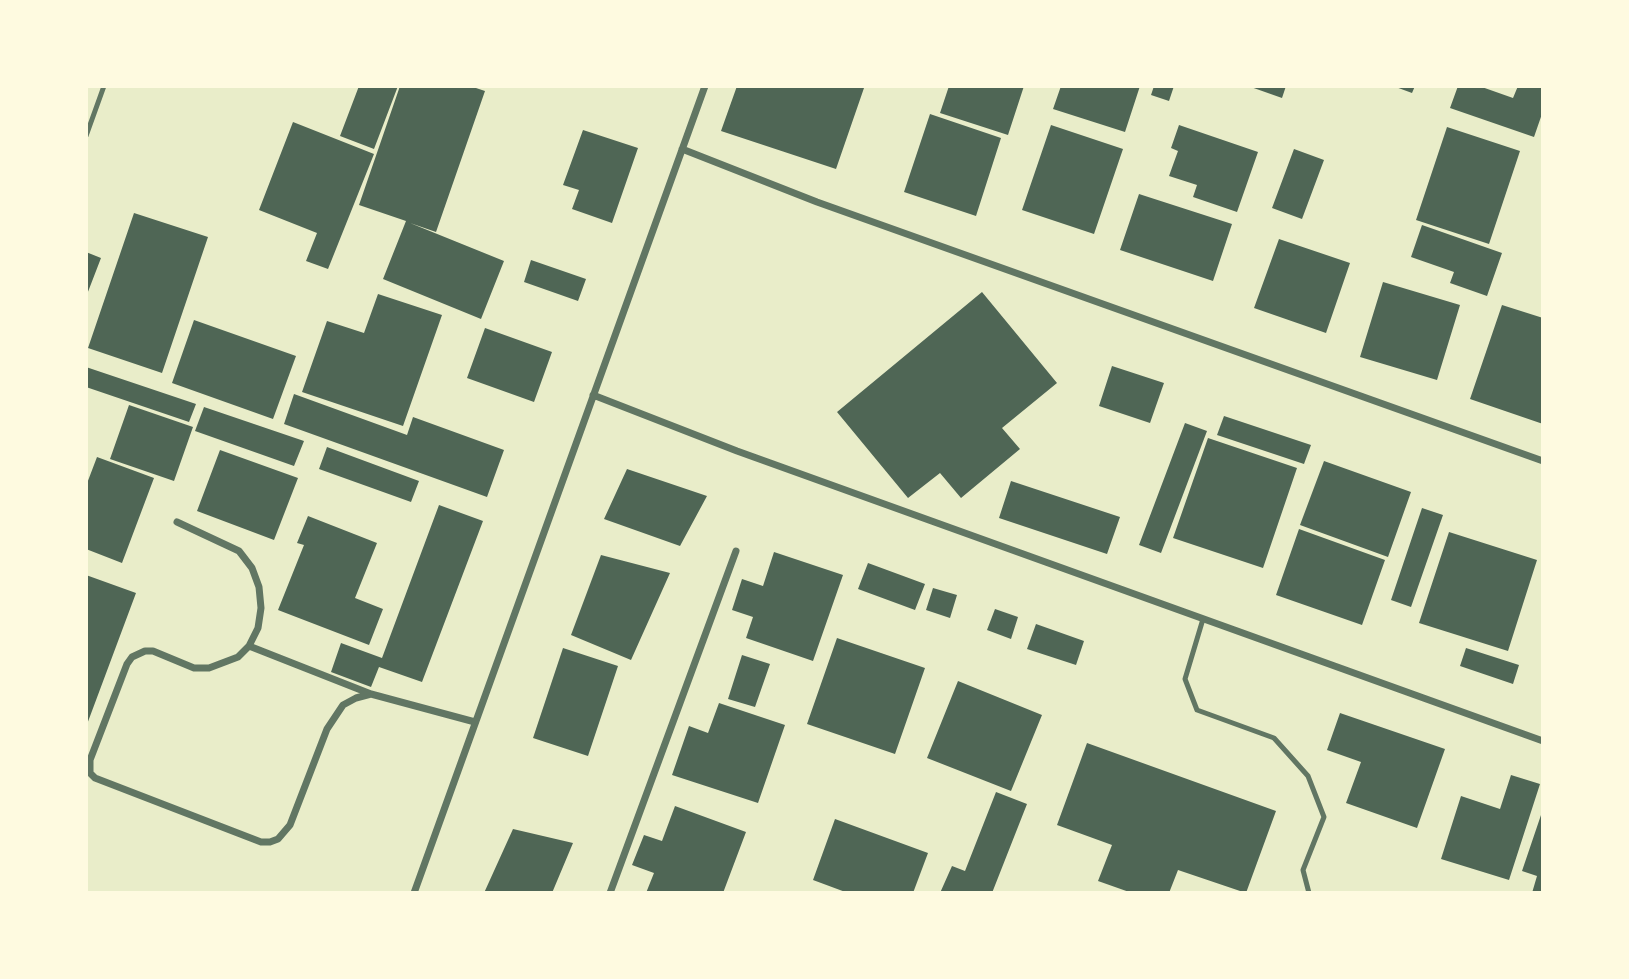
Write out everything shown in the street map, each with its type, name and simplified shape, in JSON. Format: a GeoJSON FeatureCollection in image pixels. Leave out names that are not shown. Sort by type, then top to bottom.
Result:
{"type":"FeatureCollection","features":[{"type":"Feature","properties":{"kind":"street"},"geometry":{"type":"LineString","coordinates":[[414,893],[705,86]]}},
{"type":"Feature","properties":{"kind":"street"},"geometry":{"type":"LineString","coordinates":[[682,149],[827,205],[1543,461]]}},
{"type":"Feature","properties":{"kind":"street"},"geometry":{"type":"LineString","coordinates":[[593,395],[737,452],[1543,741]]}},
{"type":"Feature","properties":{"kind":"street"},"geometry":{"type":"LineString","coordinates":[[177,522],[239,551],[252,568],[259,587],[261,608],[258,628],[249,646],[238,657],[209,668],[194,668],[153,651],[145,651],[132,657],[90,760],[90,773],[95,778],[261,842],[270,842],[278,839],[290,825],[332,718],[343,705],[372,694]]}},
{"type":"Feature","properties":{"kind":"street"},"geometry":{"type":"LineString","coordinates":[[610,893],[736,551]]}},
{"type":"Feature","properties":{"kind":"street"},"geometry":{"type":"LineString","coordinates":[[249,646],[372,694],[475,722]]}},
{"type":"Feature","properties":{"kind":"lane"},"geometry":{"type":"LineString","coordinates":[[86,136],[104,86]]}},
{"type":"Feature","properties":{"kind":"lane"},"geometry":{"type":"LineString","coordinates":[[1203,619],[1185,679],[1197,710],[1274,738],[1308,776],[1324,817],[1303,870],[1309,893]]}},
{"type":"Feature","properties":{"kind":"building"},"geometry":{"type":"Polygon","coordinates":[[[359,86],[398,86],[374,149],[340,136],[359,86]]]}},
{"type":"Feature","properties":{"kind":"building"},"geometry":{"type":"Polygon","coordinates":[[[400,86],[470,86],[485,91],[436,232],[410,223],[504,261],[481,319],[383,279],[406,221],[359,205],[400,86]]]}},
{"type":"Feature","properties":{"kind":"building"},"geometry":{"type":"Polygon","coordinates":[[[737,86],[864,88],[836,169],[721,131],[737,86]]]}},
{"type":"Feature","properties":{"kind":"building"},"geometry":{"type":"Polygon","coordinates":[[[949,86],[1024,86],[1008,135],[940,113],[949,86]]]}},
{"type":"Feature","properties":{"kind":"building"},"geometry":{"type":"Polygon","coordinates":[[[1061,86],[1140,86],[1125,132],[1053,109],[1061,86]]]}},
{"type":"Feature","properties":{"kind":"building"},"geometry":{"type":"Polygon","coordinates":[[[1154,86],[1174,86],[1169,101],[1151,95],[1154,86]]]}},
{"type":"Feature","properties":{"kind":"building"},"geometry":{"type":"Polygon","coordinates":[[[1248,86],[1286,86],[1282,98],[1248,86]]]}},
{"type":"Feature","properties":{"kind":"building"},"geometry":{"type":"Polygon","coordinates":[[[1393,86],[1415,86],[1412,93],[1393,86]]]}},
{"type":"Feature","properties":{"kind":"building"},"geometry":{"type":"Polygon","coordinates":[[[1458,86],[1479,86],[1513,98],[1518,86],[1543,86],[1543,111],[1534,137],[1450,108],[1458,86]]]}},
{"type":"Feature","properties":{"kind":"building"},"geometry":{"type":"Polygon","coordinates":[[[930,114],[1001,138],[976,216],[904,192],[930,114]]]}},
{"type":"Feature","properties":{"kind":"building"},"geometry":{"type":"Polygon","coordinates":[[[293,122],[374,154],[328,269],[306,261],[317,233],[259,210],[293,122]]]}},
{"type":"Feature","properties":{"kind":"building"},"geometry":{"type":"Polygon","coordinates":[[[1051,125],[1123,149],[1094,234],[1022,210],[1051,125]]]}},
{"type":"Feature","properties":{"kind":"building"},"geometry":{"type":"Polygon","coordinates":[[[1179,125],[1258,152],[1237,212],[1193,197],[1197,185],[1169,176],[1178,151],[1171,148],[1179,125]]]}},
{"type":"Feature","properties":{"kind":"building"},"geometry":{"type":"Polygon","coordinates":[[[1447,127],[1520,151],[1489,244],[1416,220],[1447,127]]]}},
{"type":"Feature","properties":{"kind":"building"},"geometry":{"type":"Polygon","coordinates":[[[583,130],[638,148],[612,223],[572,209],[579,190],[563,185],[583,130]]]}},
{"type":"Feature","properties":{"kind":"building"},"geometry":{"type":"Polygon","coordinates":[[[1294,149],[1324,160],[1302,219],[1272,208],[1294,149]]]}},
{"type":"Feature","properties":{"kind":"building"},"geometry":{"type":"Polygon","coordinates":[[[1139,194],[1232,224],[1213,281],[1120,250],[1139,194]]]}},
{"type":"Feature","properties":{"kind":"building"},"geometry":{"type":"Polygon","coordinates":[[[134,213],[208,237],[162,373],[88,348],[134,213]]]}},
{"type":"Feature","properties":{"kind":"building"},"geometry":{"type":"Polygon","coordinates":[[[1422,225],[1502,253],[1487,296],[1450,283],[1454,272],[1411,257],[1422,225]]]}},
{"type":"Feature","properties":{"kind":"building"},"geometry":{"type":"Polygon","coordinates":[[[1279,239],[1350,263],[1326,333],[1254,308],[1279,239]]]}},
{"type":"Feature","properties":{"kind":"building"},"geometry":{"type":"Polygon","coordinates":[[[86,252],[101,258],[86,297],[86,252]]]}},
{"type":"Feature","properties":{"kind":"building"},"geometry":{"type":"Polygon","coordinates":[[[531,260],[586,279],[578,301],[524,282],[531,260]]]}},
{"type":"Feature","properties":{"kind":"building"},"geometry":{"type":"Polygon","coordinates":[[[1383,282],[1460,305],[1437,380],[1360,357],[1383,282]]]}},
{"type":"Feature","properties":{"kind":"building"},"geometry":{"type":"Polygon","coordinates":[[[982,292],[1057,383],[1002,428],[1020,449],[961,498],[940,473],[908,498],[837,412],[982,292]]]}},
{"type":"Feature","properties":{"kind":"building"},"geometry":{"type":"Polygon","coordinates":[[[378,294],[442,315],[403,426],[302,392],[327,321],[364,333],[378,294]]]}},
{"type":"Feature","properties":{"kind":"building"},"geometry":{"type":"Polygon","coordinates":[[[1502,305],[1543,318],[1543,424],[1470,399],[1502,305]]]}},
{"type":"Feature","properties":{"kind":"building"},"geometry":{"type":"Polygon","coordinates":[[[194,320],[296,356],[273,419],[172,383],[194,320]]]}},
{"type":"Feature","properties":{"kind":"building"},"geometry":{"type":"Polygon","coordinates":[[[485,328],[552,352],[534,402],[467,378],[485,328]]]}},
{"type":"Feature","properties":{"kind":"building"},"geometry":{"type":"Polygon","coordinates":[[[1112,366],[1164,383],[1150,423],[1099,406],[1112,366]]]}},
{"type":"Feature","properties":{"kind":"building"},"geometry":{"type":"Polygon","coordinates":[[[86,367],[196,404],[189,422],[86,387],[86,367]]]}},
{"type":"Feature","properties":{"kind":"building"},"geometry":{"type":"Polygon","coordinates":[[[294,394],[407,435],[413,417],[504,450],[487,497],[284,424],[294,394]]]}},
{"type":"Feature","properties":{"kind":"building"},"geometry":{"type":"Polygon","coordinates":[[[129,405],[193,427],[174,481],[110,459],[129,405]]]}},
{"type":"Feature","properties":{"kind":"building"},"geometry":{"type":"Polygon","coordinates":[[[204,407],[304,441],[294,466],[195,431],[204,407]]]}},
{"type":"Feature","properties":{"kind":"building"},"geometry":{"type":"Polygon","coordinates":[[[1224,416],[1311,445],[1304,464],[1217,435],[1224,416]]]}},
{"type":"Feature","properties":{"kind":"building"},"geometry":{"type":"Polygon","coordinates":[[[1185,423],[1207,431],[1161,553],[1139,545],[1185,423]]]}},
{"type":"Feature","properties":{"kind":"building"},"geometry":{"type":"Polygon","coordinates":[[[1208,438],[1297,468],[1263,568],[1173,538],[1208,438]]]}},
{"type":"Feature","properties":{"kind":"building"},"geometry":{"type":"Polygon","coordinates":[[[327,447],[419,481],[411,502],[319,469],[327,447]]]}},
{"type":"Feature","properties":{"kind":"building"},"geometry":{"type":"Polygon","coordinates":[[[220,450],[298,478],[274,540],[197,511],[220,450]]]}},
{"type":"Feature","properties":{"kind":"building"},"geometry":{"type":"Polygon","coordinates":[[[97,457],[154,478],[122,563],[86,549],[86,486],[97,457]]]}},
{"type":"Feature","properties":{"kind":"building"},"geometry":{"type":"Polygon","coordinates":[[[1324,461],[1411,492],[1388,557],[1300,525],[1324,461]]]}},
{"type":"Feature","properties":{"kind":"building"},"geometry":{"type":"Polygon","coordinates":[[[627,469],[707,496],[680,546],[604,519],[627,469]]]}},
{"type":"Feature","properties":{"kind":"building"},"geometry":{"type":"Polygon","coordinates":[[[1011,481],[1120,517],[1107,554],[999,518],[1011,481]]]}},
{"type":"Feature","properties":{"kind":"building"},"geometry":{"type":"Polygon","coordinates":[[[439,505],[483,521],[422,682],[379,667],[371,687],[331,672],[341,643],[382,658],[439,505]]]}},
{"type":"Feature","properties":{"kind":"building"},"geometry":{"type":"Polygon","coordinates":[[[1422,508],[1443,515],[1411,607],[1391,600],[1422,508]]]}},
{"type":"Feature","properties":{"kind":"building"},"geometry":{"type":"Polygon","coordinates":[[[308,516],[377,543],[355,598],[383,609],[369,645],[278,610],[304,545],[297,543],[308,516]]]}},
{"type":"Feature","properties":{"kind":"building"},"geometry":{"type":"Polygon","coordinates":[[[1299,529],[1385,560],[1362,625],[1276,595],[1299,529]]]}},
{"type":"Feature","properties":{"kind":"building"},"geometry":{"type":"Polygon","coordinates":[[[1449,532],[1537,560],[1508,651],[1419,623],[1449,532]]]}},
{"type":"Feature","properties":{"kind":"building"},"geometry":{"type":"Polygon","coordinates":[[[774,552],[843,575],[813,661],[746,638],[753,617],[732,610],[742,579],[763,586],[774,552]]]}},
{"type":"Feature","properties":{"kind":"building"},"geometry":{"type":"Polygon","coordinates":[[[601,555],[670,573],[631,660],[571,635],[601,555]]]}},
{"type":"Feature","properties":{"kind":"building"},"geometry":{"type":"Polygon","coordinates":[[[868,563],[925,584],[915,610],[858,589],[868,563]]]}},
{"type":"Feature","properties":{"kind":"building"},"geometry":{"type":"Polygon","coordinates":[[[86,575],[136,593],[86,727],[86,575]]]}},
{"type":"Feature","properties":{"kind":"building"},"geometry":{"type":"Polygon","coordinates":[[[933,588],[957,595],[950,618],[926,610],[933,588]]]}},
{"type":"Feature","properties":{"kind":"building"},"geometry":{"type":"Polygon","coordinates":[[[995,609],[1018,617],[1011,639],[987,630],[995,609]]]}},
{"type":"Feature","properties":{"kind":"building"},"geometry":{"type":"Polygon","coordinates":[[[1036,624],[1084,641],[1076,665],[1027,649],[1036,624]]]}},
{"type":"Feature","properties":{"kind":"building"},"geometry":{"type":"Polygon","coordinates":[[[837,638],[925,668],[895,754],[807,724],[837,638]]]}},
{"type":"Feature","properties":{"kind":"building"},"geometry":{"type":"Polygon","coordinates":[[[563,648],[618,666],[588,756],[533,738],[563,648]]]}},
{"type":"Feature","properties":{"kind":"building"},"geometry":{"type":"Polygon","coordinates":[[[1466,648],[1519,665],[1513,684],[1460,666],[1466,648]]]}},
{"type":"Feature","properties":{"kind":"building"},"geometry":{"type":"Polygon","coordinates":[[[742,655],[770,664],[755,707],[728,699],[742,655]]]}},
{"type":"Feature","properties":{"kind":"building"},"geometry":{"type":"Polygon","coordinates":[[[958,681],[1042,715],[1011,791],[927,758],[958,681]]]}},
{"type":"Feature","properties":{"kind":"building"},"geometry":{"type":"Polygon","coordinates":[[[719,703],[785,725],[758,803],[672,775],[689,726],[708,733],[719,703]]]}},
{"type":"Feature","properties":{"kind":"building"},"geometry":{"type":"Polygon","coordinates":[[[1340,713],[1445,749],[1417,828],[1346,803],[1361,762],[1327,750],[1340,713]]]}},
{"type":"Feature","properties":{"kind":"building"},"geometry":{"type":"Polygon","coordinates":[[[1087,743],[1276,811],[1246,893],[1178,870],[1169,893],[1132,893],[1098,881],[1112,845],[1057,825],[1087,743]]]}},
{"type":"Feature","properties":{"kind":"building"},"geometry":{"type":"Polygon","coordinates":[[[1511,775],[1540,784],[1509,880],[1441,859],[1461,796],[1500,809],[1511,775]]]}},
{"type":"Feature","properties":{"kind":"building"},"geometry":{"type":"Polygon","coordinates":[[[996,792],[1027,804],[992,893],[940,893],[952,866],[965,871],[996,792]]]}},
{"type":"Feature","properties":{"kind":"building"},"geometry":{"type":"Polygon","coordinates":[[[675,806],[746,832],[723,893],[646,893],[654,873],[632,865],[644,835],[662,841],[675,806]]]}},
{"type":"Feature","properties":{"kind":"building"},"geometry":{"type":"Polygon","coordinates":[[[1541,815],[1543,893],[1532,893],[1537,876],[1522,871],[1541,815]]]}},
{"type":"Feature","properties":{"kind":"building"},"geometry":{"type":"Polygon","coordinates":[[[835,819],[928,853],[913,893],[848,893],[813,880],[835,819]]]}},
{"type":"Feature","properties":{"kind":"building"},"geometry":{"type":"Polygon","coordinates":[[[513,829],[573,843],[552,893],[484,893],[513,829]]]}}]}
